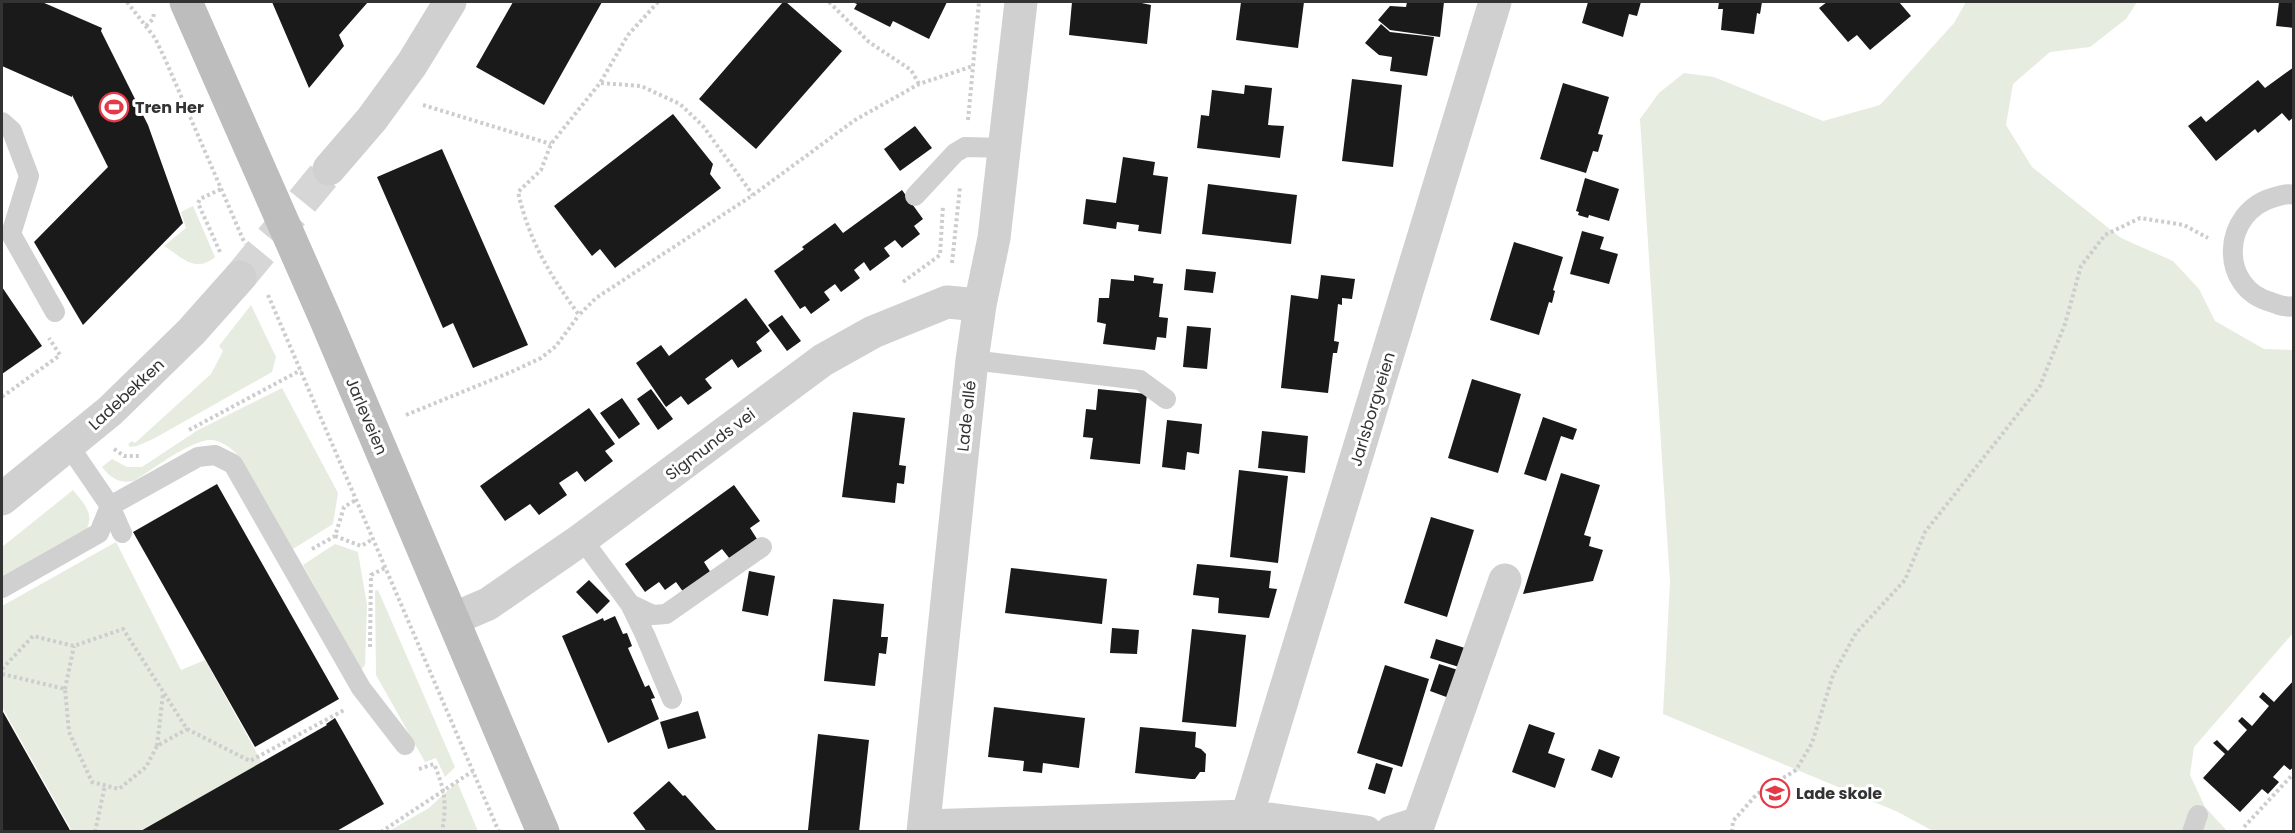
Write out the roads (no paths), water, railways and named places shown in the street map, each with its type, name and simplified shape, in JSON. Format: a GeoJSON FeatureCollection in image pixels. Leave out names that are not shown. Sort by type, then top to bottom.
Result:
{"type":"FeatureCollection","features":[{"type":"Feature","properties":{"kind":"main road","name":"Jarleveien"},"geometry":{"type":"LineString","coordinates":[[186,2],[326,320],[543,831]]}},
{"type":"Feature","properties":{"kind":"street"},"geometry":{"type":"LineString","coordinates":[[330,169],[379,110],[412,64],[450,2]]}},
{"type":"Feature","properties":{"kind":"street","name":"Lade allé"},"geometry":{"type":"LineString","coordinates":[[923,829],[972,360],[980,305],[994,238],[1021,2]]}},
{"type":"Feature","properties":{"kind":"street","name":"Jarlsborgveien"},"geometry":{"type":"LineString","coordinates":[[1237,821],[1495,2]]}},
{"type":"Feature","properties":{"kind":"street","name":"Ladebekken"},"geometry":{"type":"LineString","coordinates":[[2,499],[110,411],[191,332],[231,267]]}},
{"type":"Feature","properties":{"kind":"street","name":"Sigmunds vei"},"geometry":{"type":"LineString","coordinates":[[453,619],[488,604],[582,539],[823,360],[873,332],[947,302],[980,305]]}},
{"type":"Feature","properties":{"kind":"street"},"geometry":{"type":"LineString","coordinates":[[1391,831],[1419,824],[1505,580]]}},
{"type":"Feature","properties":{"kind":"street"},"geometry":{"type":"LineString","coordinates":[[923,829],[1237,821],[1366,831]]}},
{"type":"Feature","properties":{"kind":"lane"},"geometry":{"type":"LineString","coordinates":[[2,122],[12,131],[29,176],[11,234],[55,312]]}},
{"type":"Feature","properties":{"kind":"lane"},"geometry":{"type":"LineString","coordinates":[[915,196],[955,153],[965,147],[1005,148]]}},
{"type":"Feature","properties":{"kind":"lane"},"geometry":{"type":"LineString","coordinates":[[2294,195],[2288,194],[2260,201],[2239,222],[2231,250],[2239,279],[2260,299],[2288,307],[2294,306]]}},
{"type":"Feature","properties":{"kind":"lane"},"geometry":{"type":"LineString","coordinates":[[972,360],[1140,380],[1166,399]]}},
{"type":"Feature","properties":{"kind":"lane"},"geometry":{"type":"LineString","coordinates":[[69,446],[110,506],[122,533]]}},
{"type":"Feature","properties":{"kind":"lane"},"geometry":{"type":"LineString","coordinates":[[2,588],[99,533],[110,506],[198,457],[215,455],[233,465],[364,693],[405,745]]}},
{"type":"Feature","properties":{"kind":"lane"},"geometry":{"type":"LineString","coordinates":[[582,539],[630,604],[672,699]]}},
{"type":"Feature","properties":{"kind":"lane"},"geometry":{"type":"LineString","coordinates":[[630,604],[653,615],[666,614],[762,548]]}},
{"type":"Feature","properties":{"kind":"tunnel"},"geometry":{"type":"LineString","coordinates":[[240,277],[329,169]]}},
{"type":"Feature","properties":{"kind":"place","name":"Tren Her"},"geometry":{"type":"Point","coordinates":[114,107]}},
{"type":"Feature","properties":{"kind":"place","name":"Lade skole"},"geometry":{"type":"Point","coordinates":[1775,793]}}]}
